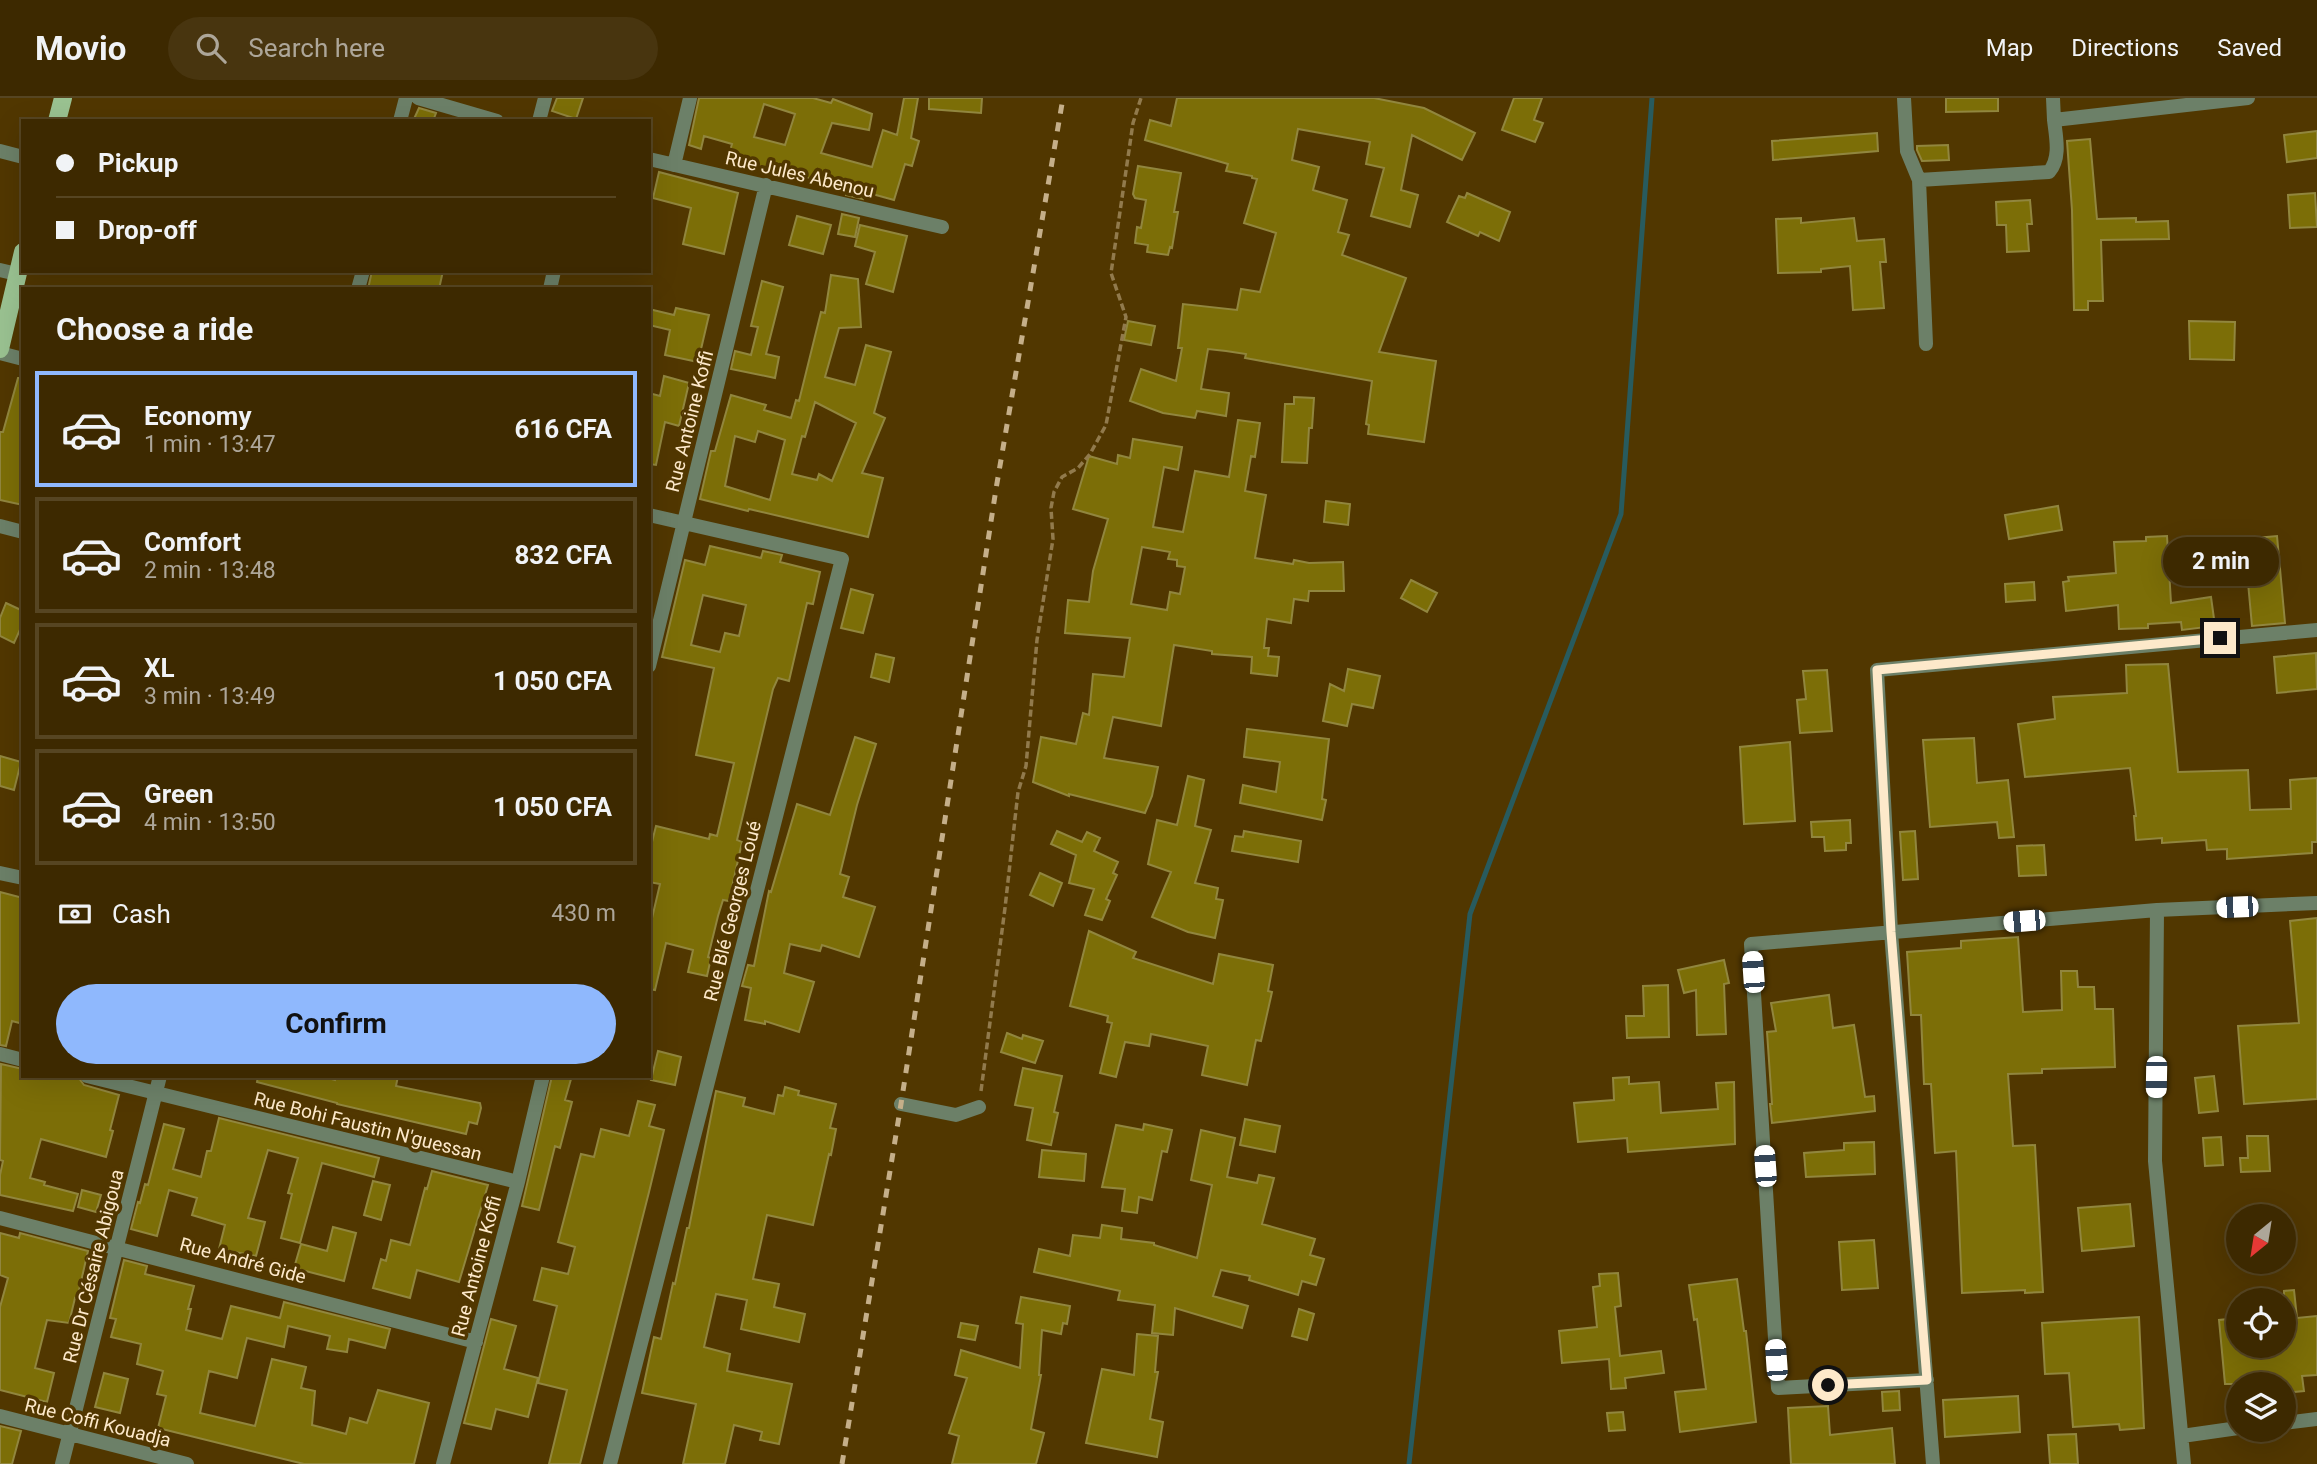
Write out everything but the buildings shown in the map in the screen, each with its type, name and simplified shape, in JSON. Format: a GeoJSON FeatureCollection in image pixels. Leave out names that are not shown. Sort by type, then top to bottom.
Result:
{"type":"FeatureCollection","features":[{"type":"Feature","properties":{"kind":"main road"},"geometry":{"type":"LineString","coordinates":[[58,119],[63,98]]}},
{"type":"Feature","properties":{"kind":"main road"},"geometry":{"type":"LineString","coordinates":[[0,351],[9,272],[21,255]]}},
{"type":"Feature","properties":{"kind":"street"},"geometry":{"type":"LineString","coordinates":[[401,119],[406,98]]}},
{"type":"Feature","properties":{"kind":"street"},"geometry":{"type":"LineString","coordinates":[[418,98],[490,119]]}},
{"type":"Feature","properties":{"kind":"street"},"geometry":{"type":"LineString","coordinates":[[540,119],[545,98]]}},
{"type":"Feature","properties":{"kind":"street"},"geometry":{"type":"LineString","coordinates":[[674,165],[690,98]]}},
{"type":"Feature","properties":{"kind":"street"},"geometry":{"type":"LineString","coordinates":[[1904,98],[1907,151],[1919,180],[1926,344]]}},
{"type":"Feature","properties":{"kind":"street"},"geometry":{"type":"LineString","coordinates":[[1919,180],[2049,172],[2055,165],[2057,155],[2053,98]]}},
{"type":"Feature","properties":{"kind":"street"},"geometry":{"type":"LineString","coordinates":[[2054,120],[2248,98]]}},
{"type":"Feature","properties":{"kind":"street"},"geometry":{"type":"LineString","coordinates":[[0,151],[21,156]]}},
{"type":"Feature","properties":{"kind":"street","name":"Rue Jules Abenou"},"geometry":{"type":"LineString","coordinates":[[651,159],[942,227]]}},
{"type":"Feature","properties":{"kind":"street","name":"Rue Antoine Koffi"},"geometry":{"type":"LineString","coordinates":[[651,658],[766,185]]}},
{"type":"Feature","properties":{"kind":"street"},"geometry":{"type":"LineString","coordinates":[[0,351],[21,358]]}},
{"type":"Feature","properties":{"kind":"street","name":"Rue Blé Georges Loué"},"geometry":{"type":"LineString","coordinates":[[610,1464],[842,559],[651,515]]}},
{"type":"Feature","properties":{"kind":"street"},"geometry":{"type":"LineString","coordinates":[[0,526],[21,531]]}},
{"type":"Feature","properties":{"kind":"street"},"geometry":{"type":"LineString","coordinates":[[1933,1464],[1891,932],[1877,670],[2317,630]]}},
{"type":"Feature","properties":{"kind":"street"},"geometry":{"type":"LineString","coordinates":[[0,873],[21,878]]}},
{"type":"Feature","properties":{"kind":"street"},"geometry":{"type":"LineString","coordinates":[[1927,1380],[1778,1388],[1751,944],[2157,910],[2317,903]]}},
{"type":"Feature","properties":{"kind":"street"},"geometry":{"type":"LineString","coordinates":[[2157,910],[2155,1161],[2184,1464]]}},
{"type":"Feature","properties":{"kind":"street"},"geometry":{"type":"LineString","coordinates":[[0,1054],[21,1059]]}},
{"type":"Feature","properties":{"kind":"street","name":"Rue Bohi Faustin N'guessan"},"geometry":{"type":"LineString","coordinates":[[95,1078],[518,1182]]}},
{"type":"Feature","properties":{"kind":"street","name":"Rue Dr Césaire Abigoua"},"geometry":{"type":"LineString","coordinates":[[62,1464],[159,1078]]}},
{"type":"Feature","properties":{"kind":"street","name":"Rue Antoine Koffi"},"geometry":{"type":"LineString","coordinates":[[443,1464],[518,1182],[542,1078]]}},
{"type":"Feature","properties":{"kind":"street"},"geometry":{"type":"LineString","coordinates":[[901,1104],[956,1115],[979,1107]]}},
{"type":"Feature","properties":{"kind":"street","name":"Rue André Gide"},"geometry":{"type":"LineString","coordinates":[[0,1218],[476,1342]]}},
{"type":"Feature","properties":{"kind":"street","name":"Rue Coffi Kouadja"},"geometry":{"type":"LineString","coordinates":[[0,1416],[187,1464]]}},
{"type":"Feature","properties":{"kind":"street"},"geometry":{"type":"LineString","coordinates":[[2296,1422],[2317,1419]]}},
{"type":"Feature","properties":{"kind":"street"},"geometry":{"type":"LineString","coordinates":[[2182,1436],[2226,1430]]}},
{"type":"Feature","properties":{"kind":"path"},"geometry":{"type":"LineString","coordinates":[[979,1107],[1018,792],[1026,766],[1037,640],[1054,539],[1051,508],[1062,477],[1078,468],[1090,454],[1106,425],[1126,317],[1111,272],[1133,123],[1141,98]]}},
{"type":"Feature","properties":{"kind":"waterway"},"geometry":{"type":"LineString","coordinates":[[1409,1464],[1470,914],[1621,514],[1652,98]]}},
{"type":"Feature","properties":{"kind":"railway"},"geometry":{"type":"LineString","coordinates":[[842,1464],[901,1104],[996,489],[1063,98]]}},
{"type":"Feature","properties":{"kind":"route"},"geometry":{"type":"LineString","coordinates":[[1828,1385],[1927,1380],[1891,932],[1877,670],[2220,638]]}}]}
